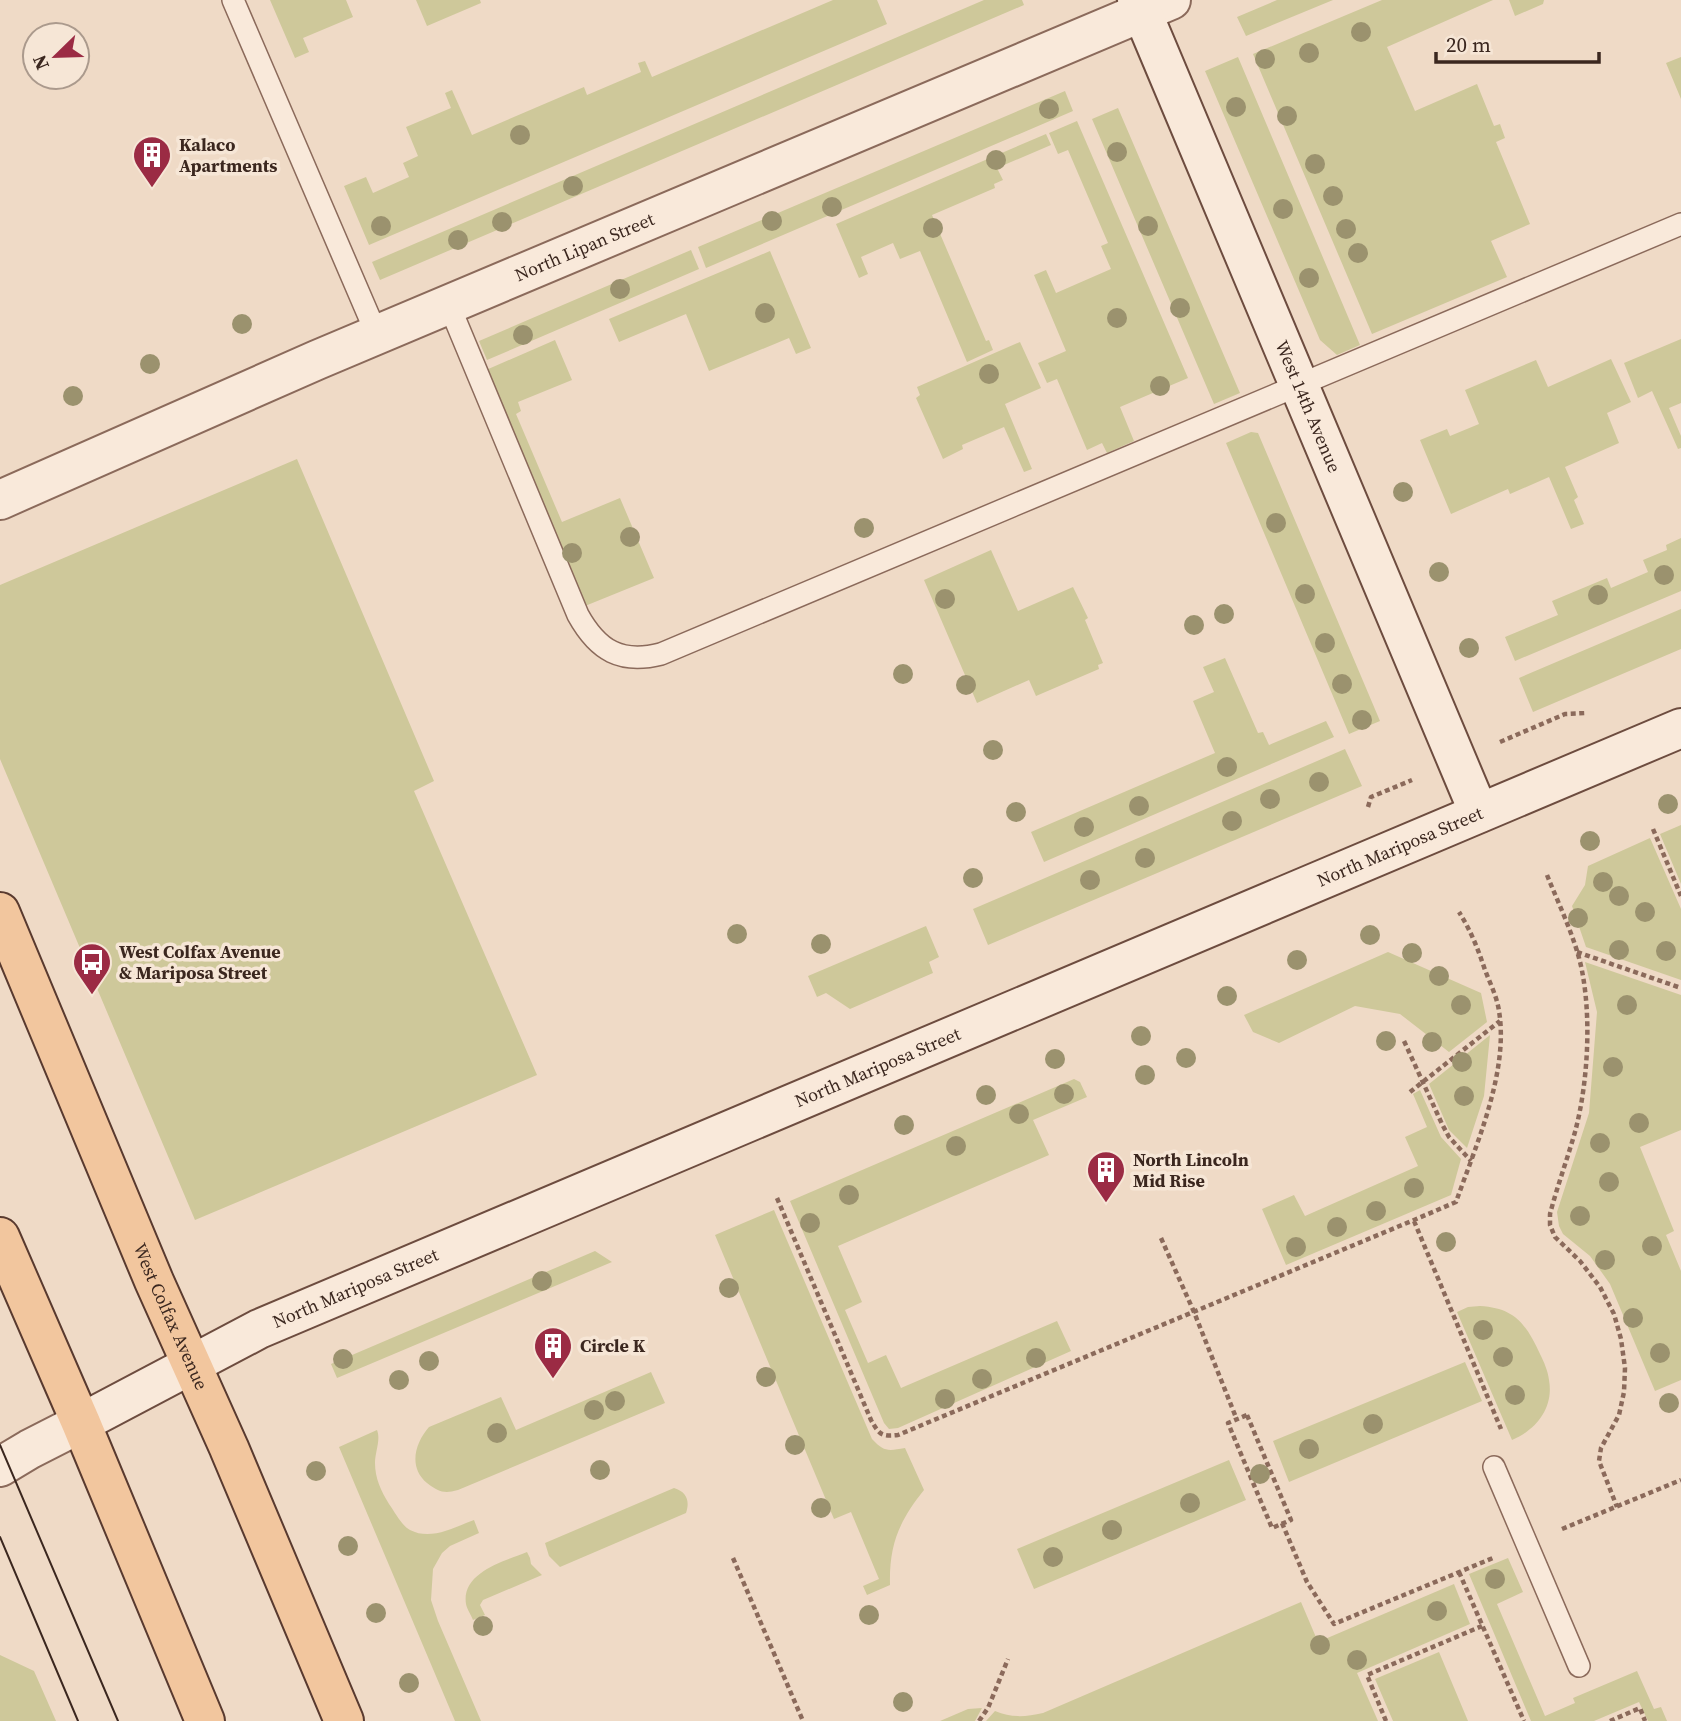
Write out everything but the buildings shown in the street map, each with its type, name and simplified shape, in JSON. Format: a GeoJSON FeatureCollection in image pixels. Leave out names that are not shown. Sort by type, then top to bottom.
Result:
{"type":"FeatureCollection","features":[{"type":"Feature","properties":{"kind":"main road","name":"West Colfax Avenue"},"geometry":{"type":"LineString","coordinates":[[0,912],[154,1281],[241,1476],[344,1721]]}},
{"type":"Feature","properties":{"kind":"main road"},"geometry":{"type":"LineString","coordinates":[[0,1237],[205,1721]]}},
{"type":"Feature","properties":{"kind":"street","name":"North Lipan Street"},"geometry":{"type":"LineString","coordinates":[[0,500],[304,366],[1150,4]]}},
{"type":"Feature","properties":{"kind":"street","name":"West 14th Avenue"},"geometry":{"type":"LineString","coordinates":[[1150,4],[1298,385],[1479,813]]}},
{"type":"Feature","properties":{"kind":"street","name":"North Mariposa Street"},"geometry":{"type":"LineString","coordinates":[[0,1467],[271,1324],[1681,728]]}},
{"type":"Feature","properties":{"kind":"lane"},"geometry":{"type":"LineString","coordinates":[[233,0],[377,335]]}},
{"type":"Feature","properties":{"kind":"lane"},"geometry":{"type":"LineString","coordinates":[[449,305],[578,615],[587,631],[603,647],[619,655],[634,658],[662,654],[1681,225]]}},
{"type":"Feature","properties":{"kind":"lane"},"geometry":{"type":"LineString","coordinates":[[1494,1467],[1578,1666]]}},
{"type":"Feature","properties":{"kind":"path"},"geometry":{"type":"LineString","coordinates":[[1502,741],[1530,729]]}},
{"type":"Feature","properties":{"kind":"path"},"geometry":{"type":"LineString","coordinates":[[1371,797],[1403,784]]}},
{"type":"Feature","properties":{"kind":"path"},"geometry":{"type":"LineString","coordinates":[[1653,829],[1681,896]]}},
{"type":"Feature","properties":{"kind":"path"},"geometry":{"type":"LineString","coordinates":[[1547,876],[1577,952],[1586,997],[1588,1025],[1587,1055],[1576,1130],[1549,1214],[1550,1225],[1555,1237],[1580,1261],[1600,1287],[1614,1314],[1621,1339],[1625,1368],[1624,1392],[1619,1415],[1601,1448],[1599,1461],[1617,1507]]}},
{"type":"Feature","properties":{"kind":"path"},"geometry":{"type":"LineString","coordinates":[[777,1198],[871,1420],[878,1432],[887,1437],[898,1435],[1414,1220],[1456,1202],[1490,1106],[1496,1075],[1501,1034],[1499,1009],[1478,949],[1459,912]]}},
{"type":"Feature","properties":{"kind":"path"},"geometry":{"type":"LineString","coordinates":[[1577,952],[1681,988]]}},
{"type":"Feature","properties":{"kind":"path"},"geometry":{"type":"LineString","coordinates":[[1410,1092],[1500,1020]]}},
{"type":"Feature","properties":{"kind":"path"},"geometry":{"type":"LineString","coordinates":[[1404,1041],[1449,1137],[1471,1161]]}},
{"type":"Feature","properties":{"kind":"path"},"geometry":{"type":"LineString","coordinates":[[1414,1220],[1503,1433]]}},
{"type":"Feature","properties":{"kind":"path"},"geometry":{"type":"LineString","coordinates":[[1161,1238],[1237,1419]]}},
{"type":"Feature","properties":{"kind":"path"},"geometry":{"type":"LineString","coordinates":[[1247,1415],[1291,1520],[1282,1523],[1272,1528],[1228,1423],[1247,1415]]}},
{"type":"Feature","properties":{"kind":"path"},"geometry":{"type":"LineString","coordinates":[[1282,1523],[1307,1582],[1334,1624],[1681,1480]]}},
{"type":"Feature","properties":{"kind":"path"},"geometry":{"type":"LineString","coordinates":[[733,1558],[803,1721]]}},
{"type":"Feature","properties":{"kind":"path"},"geometry":{"type":"LineString","coordinates":[[1459,1572],[1524,1721]]}},
{"type":"Feature","properties":{"kind":"path"},"geometry":{"type":"LineString","coordinates":[[1386,1721],[1367,1675],[1482,1626]]}},
{"type":"Feature","properties":{"kind":"path"},"geometry":{"type":"LineString","coordinates":[[979,1721],[988,1708],[1008,1659]]}},
{"type":"Feature","properties":{"kind":"path"},"geometry":{"type":"LineString","coordinates":[[1610,1721],[1640,1708],[1645,1721]]}},
{"type":"Feature","properties":{"kind":"shaded area"},"geometry":{"type":"Polygon","coordinates":[[[270,0],[346,0],[353,17],[303,38],[309,52],[295,58],[270,0]]]}},
{"type":"Feature","properties":{"kind":"shaded area"},"geometry":{"type":"Polygon","coordinates":[[[416,0],[480,0],[481,3],[427,26],[416,0]]]}},
{"type":"Feature","properties":{"kind":"shaded area"},"geometry":{"type":"Polygon","coordinates":[[[833,0],[877,0],[887,24],[369,245],[344,186],[366,177],[373,193],[409,177],[403,163],[418,156],[406,127],[451,108],[445,93],[452,90],[472,135],[584,87],[587,95],[641,72],[638,63],[645,61],[652,77],[833,0]]]}},
{"type":"Feature","properties":{"kind":"shaded area"},"geometry":{"type":"Polygon","coordinates":[[[984,0],[1022,0],[1024,5],[380,280],[372,262],[984,0]]]}},
{"type":"Feature","properties":{"kind":"shaded area"},"geometry":{"type":"Polygon","coordinates":[[[1277,0],[1333,0],[1246,36],[1237,17],[1277,0]]]}},
{"type":"Feature","properties":{"kind":"shaded area"},"geometry":{"type":"Polygon","coordinates":[[[1382,0],[1493,0],[1387,47],[1415,111],[1477,84],[1494,126],[1500,124],[1505,138],[1496,142],[1530,224],[1491,241],[1507,277],[1372,334],[1253,54],[1382,0]]]}},
{"type":"Feature","properties":{"kind":"shaded area"},"geometry":{"type":"Polygon","coordinates":[[[1509,0],[1544,0],[1543,4],[1515,16],[1509,0]]]}},
{"type":"Feature","properties":{"kind":"shaded area"},"geometry":{"type":"Polygon","coordinates":[[[1238,57],[1360,345],[1337,355],[1320,340],[1205,71],[1238,57]]]}},
{"type":"Feature","properties":{"kind":"shaded area"},"geometry":{"type":"Polygon","coordinates":[[[1681,57],[1681,99],[1666,63],[1681,57]]]}},
{"type":"Feature","properties":{"kind":"shaded area"},"geometry":{"type":"Polygon","coordinates":[[[1065,91],[1073,111],[706,268],[698,247],[1065,91]]]}},
{"type":"Feature","properties":{"kind":"shaded area"},"geometry":{"type":"Polygon","coordinates":[[[1118,108],[1240,393],[1214,404],[1092,119],[1118,108]]]}},
{"type":"Feature","properties":{"kind":"shaded area"},"geometry":{"type":"Polygon","coordinates":[[[1077,121],[1188,378],[1120,407],[1134,441],[1107,453],[1102,443],[1087,450],[1057,379],[1047,383],[1038,363],[1066,351],[1034,275],[1046,270],[1056,293],[1111,269],[1101,246],[1108,243],[1068,150],[1058,154],[1049,133],[1077,121]]]}},
{"type":"Feature","properties":{"kind":"shaded area"},"geometry":{"type":"Polygon","coordinates":[[[1046,134],[1051,145],[997,168],[1003,180],[994,184],[995,188],[932,215],[986,341],[989,340],[993,350],[967,362],[920,251],[900,259],[893,243],[861,257],[868,274],[859,278],[836,224],[1046,134]]]}},
{"type":"Feature","properties":{"kind":"shaded area"},"geometry":{"type":"Polygon","coordinates":[[[691,250],[699,269],[487,360],[479,341],[691,250]]]}},
{"type":"Feature","properties":{"kind":"shaded area"},"geometry":{"type":"Polygon","coordinates":[[[770,251],[811,348],[796,354],[789,338],[709,371],[686,314],[619,342],[609,319],[770,251]]]}},
{"type":"Feature","properties":{"kind":"shaded area"},"geometry":{"type":"Polygon","coordinates":[[[1681,339],[1681,403],[1669,408],[1681,436],[1681,448],[1678,449],[1652,391],[1638,398],[1624,363],[1681,339]]]}},
{"type":"Feature","properties":{"kind":"shaded area"},"geometry":{"type":"Polygon","coordinates":[[[555,340],[572,380],[518,402],[521,411],[516,414],[562,522],[620,498],[654,578],[585,606],[486,370],[555,340]]]}},
{"type":"Feature","properties":{"kind":"shaded area"},"geometry":{"type":"Polygon","coordinates":[[[1020,342],[1041,388],[1005,404],[1032,469],[1024,472],[1004,427],[962,445],[963,449],[943,459],[916,398],[920,395],[917,387],[1020,342]]]}},
{"type":"Feature","properties":{"kind":"shaded area"},"geometry":{"type":"Polygon","coordinates":[[[1611,359],[1631,402],[1607,413],[1619,443],[1565,467],[1578,497],[1574,500],[1584,524],[1571,529],[1549,477],[1510,494],[1508,489],[1451,514],[1420,440],[1447,429],[1450,436],[1479,424],[1465,390],[1536,360],[1548,387],[1611,359]]]}},
{"type":"Feature","properties":{"kind":"shaded area"},"geometry":{"type":"Polygon","coordinates":[[[1251,432],[1258,433],[1380,721],[1349,734],[1226,443],[1251,432]]]}},
{"type":"Feature","properties":{"kind":"shaded area"},"geometry":{"type":"Polygon","coordinates":[[[297,459],[434,781],[414,791],[537,1075],[195,1220],[0,759],[0,585],[297,459]]]}},
{"type":"Feature","properties":{"kind":"shaded area"},"geometry":{"type":"Polygon","coordinates":[[[1681,538],[1681,591],[1515,661],[1505,637],[1558,615],[1552,601],[1607,578],[1611,588],[1648,572],[1643,560],[1667,550],[1666,545],[1681,538]]]}},
{"type":"Feature","properties":{"kind":"shaded area"},"geometry":{"type":"Polygon","coordinates":[[[991,550],[1018,611],[1073,587],[1088,618],[1085,620],[1103,663],[1098,665],[1099,669],[1036,696],[1029,680],[977,703],[924,580],[991,550]]]}},
{"type":"Feature","properties":{"kind":"shaded area"},"geometry":{"type":"Polygon","coordinates":[[[1681,609],[1681,649],[1533,712],[1519,678],[1681,609]]]}},
{"type":"Feature","properties":{"kind":"shaded area"},"geometry":{"type":"Polygon","coordinates":[[[1225,658],[1258,733],[1263,732],[1269,745],[1326,721],[1334,737],[1044,862],[1031,832],[1215,753],[1193,701],[1214,692],[1203,667],[1225,658]]]}},
{"type":"Feature","properties":{"kind":"shaded area"},"geometry":{"type":"Polygon","coordinates":[[[1345,749],[1362,786],[988,945],[973,909],[1345,749]]]}},
{"type":"Feature","properties":{"kind":"shaded area"},"geometry":{"type":"Polygon","coordinates":[[[1681,825],[1681,884],[1660,834],[1681,825]]]}},
{"type":"Feature","properties":{"kind":"shaded area"},"geometry":{"type":"Polygon","coordinates":[[[1650,838],[1681,909],[1681,980],[1586,947],[1572,906],[1585,885],[1588,866],[1650,838]]]}},
{"type":"Feature","properties":{"kind":"shaded area"},"geometry":{"type":"Polygon","coordinates":[[[926,926],[939,957],[929,962],[933,973],[850,1009],[826,993],[817,997],[808,976],[926,926]]]}},
{"type":"Feature","properties":{"kind":"shaded area"},"geometry":{"type":"Polygon","coordinates":[[[1388,952],[1481,993],[1487,1022],[1449,1052],[1400,1014],[1355,1006],[1279,1043],[1253,1032],[1244,1015],[1388,952]]]}},
{"type":"Feature","properties":{"kind":"shaded area"},"geometry":{"type":"Polygon","coordinates":[[[1585,962],[1681,995],[1681,1130],[1640,1147],[1674,1231],[1666,1235],[1681,1271],[1681,1380],[1655,1391],[1610,1284],[1590,1256],[1563,1234],[1559,1226],[1557,1212],[1589,1113],[1597,1012],[1585,962]]]}},
{"type":"Feature","properties":{"kind":"shaded area"},"geometry":{"type":"Polygon","coordinates":[[[1490,1035],[1484,1096],[1467,1148],[1449,1130],[1429,1084],[1490,1035]]]}},
{"type":"Feature","properties":{"kind":"shaded area"},"geometry":{"type":"Polygon","coordinates":[[[1074,1079],[1080,1082],[1087,1097],[1033,1120],[1049,1155],[838,1246],[862,1302],[845,1310],[868,1363],[886,1355],[901,1388],[1057,1321],[1071,1351],[898,1428],[889,1429],[884,1423],[790,1201],[1074,1079]]]}},
{"type":"Feature","properties":{"kind":"shaded area"},"geometry":{"type":"Polygon","coordinates":[[[1420,1090],[1441,1137],[1461,1159],[1451,1195],[1286,1265],[1262,1209],[1294,1195],[1305,1216],[1418,1166],[1405,1137],[1427,1127],[1413,1094],[1420,1090]]]}},
{"type":"Feature","properties":{"kind":"shaded area"},"geometry":{"type":"Polygon","coordinates":[[[774,1210],[872,1439],[887,1450],[905,1448],[924,1490],[908,1512],[897,1534],[891,1558],[890,1585],[867,1595],[863,1586],[879,1579],[851,1512],[834,1519],[715,1235],[774,1210]]]}},
{"type":"Feature","properties":{"kind":"shaded area"},"geometry":{"type":"Polygon","coordinates":[[[595,1251],[612,1262],[337,1378],[331,1364],[595,1251]]]}},
{"type":"Feature","properties":{"kind":"shaded area"},"geometry":{"type":"Polygon","coordinates":[[[1480,1306],[1502,1310],[1518,1319],[1535,1343],[1548,1373],[1550,1390],[1546,1409],[1536,1424],[1512,1440],[1457,1312],[1480,1306]]]}},
{"type":"Feature","properties":{"kind":"shaded area"},"geometry":{"type":"Polygon","coordinates":[[[1465,1362],[1482,1401],[1289,1482],[1273,1441],[1465,1362]]]}},
{"type":"Feature","properties":{"kind":"shaded area"},"geometry":{"type":"Polygon","coordinates":[[[651,1372],[665,1403],[458,1490],[438,1490],[427,1483],[417,1470],[417,1448],[429,1427],[501,1397],[516,1430],[651,1372]]]}},
{"type":"Feature","properties":{"kind":"shaded area"},"geometry":{"type":"Polygon","coordinates":[[[377,1430],[377,1479],[386,1499],[404,1525],[418,1533],[434,1534],[474,1520],[479,1533],[450,1546],[442,1553],[433,1569],[431,1600],[481,1721],[455,1721],[339,1447],[377,1430]]]}},
{"type":"Feature","properties":{"kind":"shaded area"},"geometry":{"type":"Polygon","coordinates":[[[1229,1460],[1246,1500],[1034,1589],[1017,1549],[1229,1460]]]}},
{"type":"Feature","properties":{"kind":"shaded area"},"geometry":{"type":"Polygon","coordinates":[[[674,1488],[686,1498],[686,1513],[560,1567],[549,1556],[545,1543],[674,1488]]]}},
{"type":"Feature","properties":{"kind":"shaded area"},"geometry":{"type":"Polygon","coordinates":[[[527,1552],[531,1564],[542,1575],[483,1600],[480,1605],[485,1615],[473,1620],[466,1604],[466,1593],[470,1584],[486,1569],[527,1552]]]}},
{"type":"Feature","properties":{"kind":"shaded area"},"geometry":{"type":"Polygon","coordinates":[[[1508,1558],[1523,1592],[1497,1604],[1545,1716],[1575,1703],[1573,1698],[1637,1671],[1654,1709],[1661,1707],[1667,1721],[1648,1721],[1639,1702],[1594,1721],[1531,1721],[1469,1574],[1508,1558]]]}},
{"type":"Feature","properties":{"kind":"shaded area"},"geometry":{"type":"Polygon","coordinates":[[[1454,1584],[1470,1624],[1357,1673],[1378,1721],[986,1721],[995,1711],[1019,1716],[1043,1713],[1301,1602],[1318,1642],[1454,1584]]]}},
{"type":"Feature","properties":{"kind":"shaded area"},"geometry":{"type":"Polygon","coordinates":[[[1439,1652],[1468,1721],[1393,1721],[1375,1679],[1439,1652]]]}},
{"type":"Feature","properties":{"kind":"shaded area"},"geometry":{"type":"Polygon","coordinates":[[[0,1655],[34,1671],[56,1721],[0,1721],[0,1655]]]}},
{"type":"Feature","properties":{"kind":"shaded area"},"geometry":{"type":"Polygon","coordinates":[[[982,1708],[975,1721],[940,1721],[968,1709],[982,1708]]]}},
{"type":"Feature","properties":{"kind":"tram line"},"geometry":{"type":"LineString","coordinates":[[0,1445],[118,1721]]}},
{"type":"Feature","properties":{"kind":"tram line"},"geometry":{"type":"LineString","coordinates":[[0,1537],[78,1721]]}},
{"type":"Feature","properties":{"kind":"place","name":"Kalaco Apartments"},"geometry":{"type":"Point","coordinates":[152,189]}},
{"type":"Feature","properties":{"kind":"place","name":"West Colfax Avenue & Mariposa Street"},"geometry":{"type":"Point","coordinates":[92,996]}},
{"type":"Feature","properties":{"kind":"place","name":"North Lincoln Mid Rise"},"geometry":{"type":"Point","coordinates":[1106,1204]}},
{"type":"Feature","properties":{"kind":"place","name":"Circle K"},"geometry":{"type":"Point","coordinates":[553,1380]}}]}
